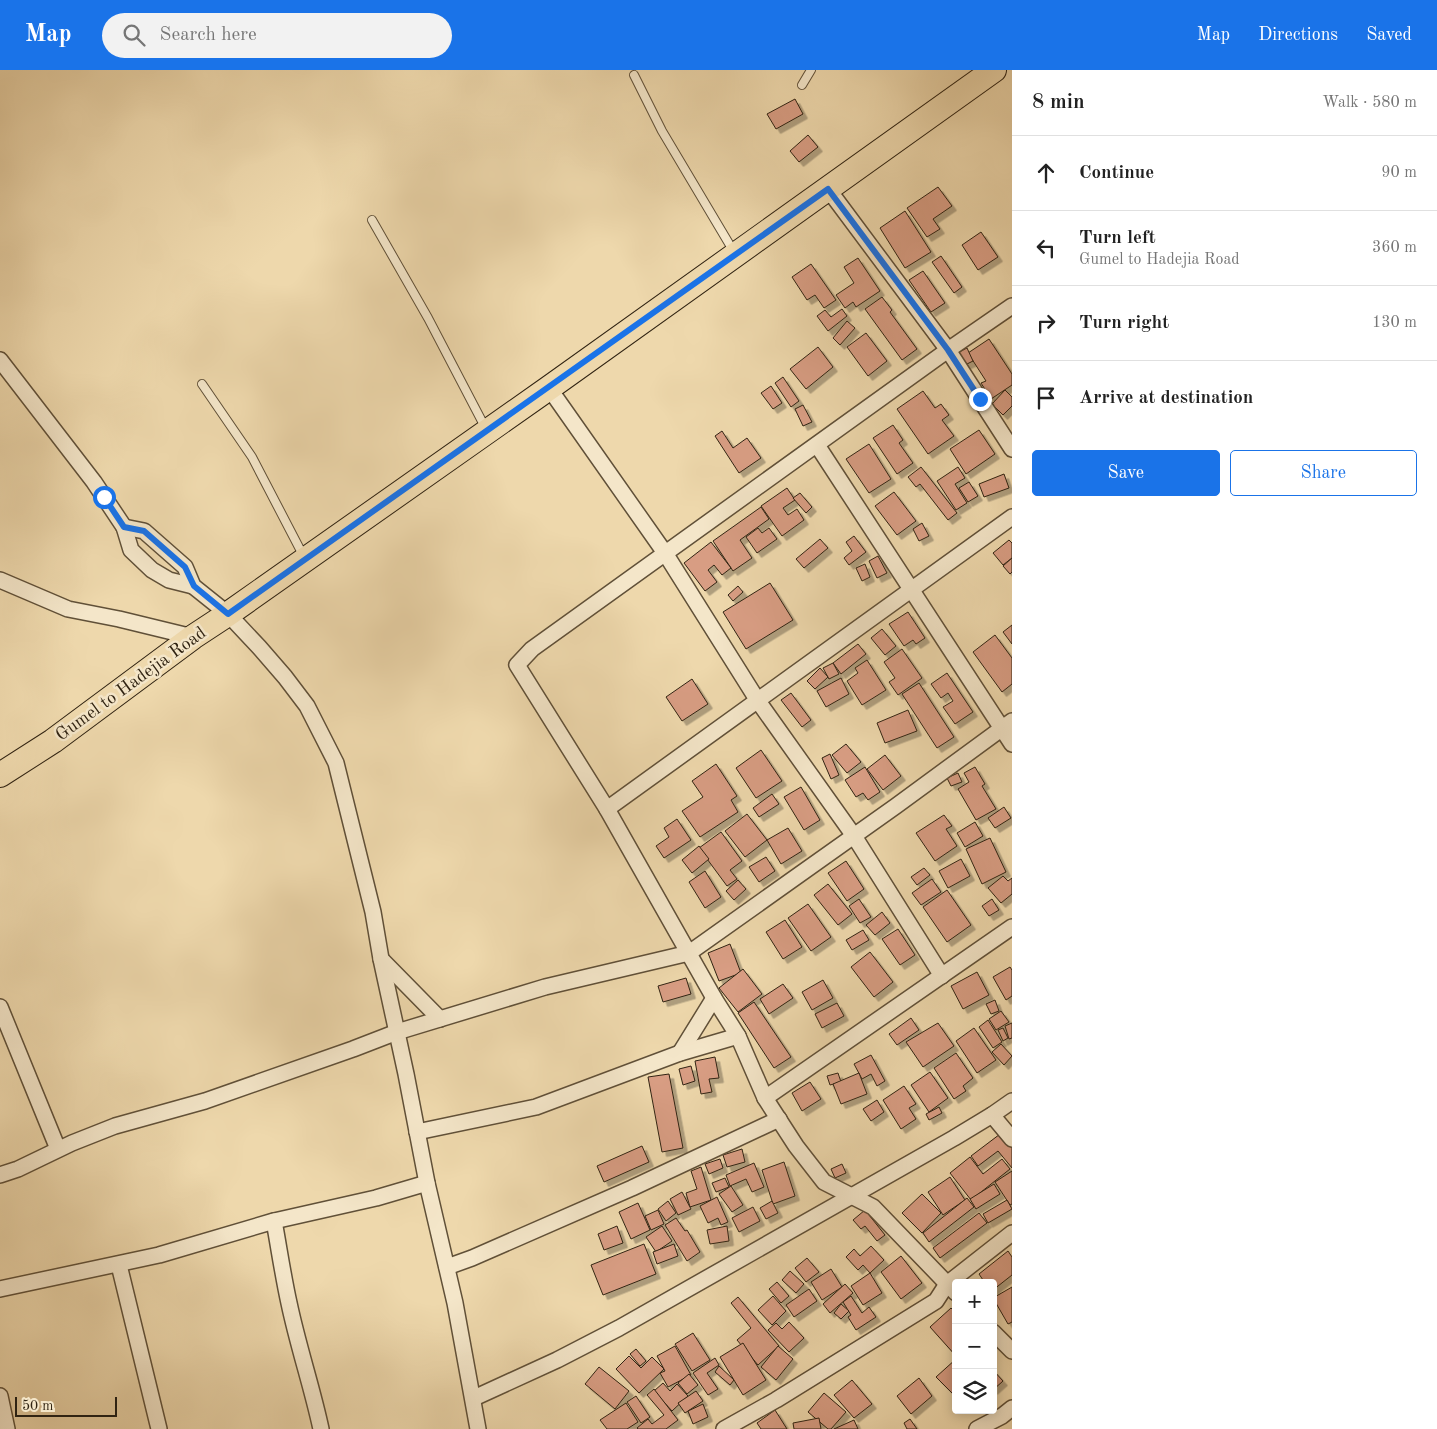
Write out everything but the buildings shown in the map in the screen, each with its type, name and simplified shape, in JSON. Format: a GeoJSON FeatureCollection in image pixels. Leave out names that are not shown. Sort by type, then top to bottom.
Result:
{"type":"FeatureCollection","features":[{"type":"Feature","properties":{"kind":"main road","name":"Gumel to Hadejia Road"},"geometry":{"type":"LineString","coordinates":[[0,775],[52,741],[193,637],[549,388],[993,70]]}},
{"type":"Feature","properties":{"kind":"street"},"geometry":{"type":"LineString","coordinates":[[828,189],[948,350],[1012,449]]}},
{"type":"Feature","properties":{"kind":"street"},"geometry":{"type":"LineString","coordinates":[[951,1289],[872,1207],[824,1182],[796,1146],[766,1098],[738,1036],[714,998],[607,809],[517,665],[532,649],[1012,306]]}},
{"type":"Feature","properties":{"kind":"street"},"geometry":{"type":"LineString","coordinates":[[0,360],[94,482],[124,527],[131,550],[152,570],[169,580],[194,586]]}},
{"type":"Feature","properties":{"kind":"street"},"geometry":{"type":"LineString","coordinates":[[549,388],[665,553],[758,700],[854,836],[942,976]]}},
{"type":"Feature","properties":{"kind":"street"},"geometry":{"type":"LineString","coordinates":[[817,444],[911,590],[1007,725],[1012,744]]}},
{"type":"Feature","properties":{"kind":"street"},"geometry":{"type":"LineString","coordinates":[[607,809],[1012,517]]}},
{"type":"Feature","properties":{"kind":"street"},"geometry":{"type":"LineString","coordinates":[[124,527],[144,531],[185,567],[194,586],[228,614],[272,662],[307,706],[336,762],[373,912],[380,959],[397,1032],[427,1183],[447,1267],[474,1398],[478,1429]]}},
{"type":"Feature","properties":{"kind":"street"},"geometry":{"type":"LineString","coordinates":[[0,580],[68,609],[193,637]]}},
{"type":"Feature","properties":{"kind":"street"},"geometry":{"type":"LineString","coordinates":[[0,1175],[116,1126],[205,1101],[397,1032],[545,987],[689,953],[1007,725]]}},
{"type":"Feature","properties":{"kind":"street"},"geometry":{"type":"LineString","coordinates":[[766,1098],[1012,927]]}},
{"type":"Feature","properties":{"kind":"street"},"geometry":{"type":"LineString","coordinates":[[380,959],[440,1019]]}},
{"type":"Feature","properties":{"kind":"street"},"geometry":{"type":"LineString","coordinates":[[680,1053],[714,998]]}},
{"type":"Feature","properties":{"kind":"street"},"geometry":{"type":"LineString","coordinates":[[0,1007],[58,1149]]}},
{"type":"Feature","properties":{"kind":"street"},"geometry":{"type":"LineString","coordinates":[[417,1132],[536,1107],[680,1053],[738,1036]]}},
{"type":"Feature","properties":{"kind":"street"},"geometry":{"type":"LineString","coordinates":[[474,1398],[557,1360],[619,1328],[992,1115],[1012,1101]]}},
{"type":"Feature","properties":{"kind":"street"},"geometry":{"type":"LineString","coordinates":[[992,1115],[1012,1139]]}},
{"type":"Feature","properties":{"kind":"street"},"geometry":{"type":"LineString","coordinates":[[447,1267],[472,1258],[632,1188],[779,1119]]}},
{"type":"Feature","properties":{"kind":"street"},"geometry":{"type":"LineString","coordinates":[[0,1289],[119,1265],[274,1221],[376,1198],[427,1183]]}},
{"type":"Feature","properties":{"kind":"street"},"geometry":{"type":"LineString","coordinates":[[274,1221],[288,1304],[313,1390],[321,1429]]}},
{"type":"Feature","properties":{"kind":"street"},"geometry":{"type":"LineString","coordinates":[[724,1429],[776,1400],[936,1301],[1012,1233]]}},
{"type":"Feature","properties":{"kind":"street"},"geometry":{"type":"LineString","coordinates":[[119,1265],[159,1429]]}},
{"type":"Feature","properties":{"kind":"street"},"geometry":{"type":"LineString","coordinates":[[997,1336],[1012,1351]]}},
{"type":"Feature","properties":{"kind":"street"},"geometry":{"type":"LineString","coordinates":[[0,1396],[7,1429]]}},
{"type":"Feature","properties":{"kind":"street"},"geometry":{"type":"LineString","coordinates":[[977,1429],[1009,1414]]}},
{"type":"Feature","properties":{"kind":"lane"},"geometry":{"type":"LineString","coordinates":[[802,85],[811,70]]}},
{"type":"Feature","properties":{"kind":"lane"},"geometry":{"type":"LineString","coordinates":[[634,75],[662,131],[735,253]]}},
{"type":"Feature","properties":{"kind":"lane"},"geometry":{"type":"LineString","coordinates":[[372,220],[428,318],[487,430]]}},
{"type":"Feature","properties":{"kind":"lane"},"geometry":{"type":"LineString","coordinates":[[202,384],[252,457],[305,559]]}},
{"type":"Feature","properties":{"kind":"route"},"geometry":{"type":"LineString","coordinates":[[104,497],[124,527],[144,531],[185,567],[194,586],[228,614],[549,388],[735,253],[828,189],[948,350],[980,399]]}}]}
